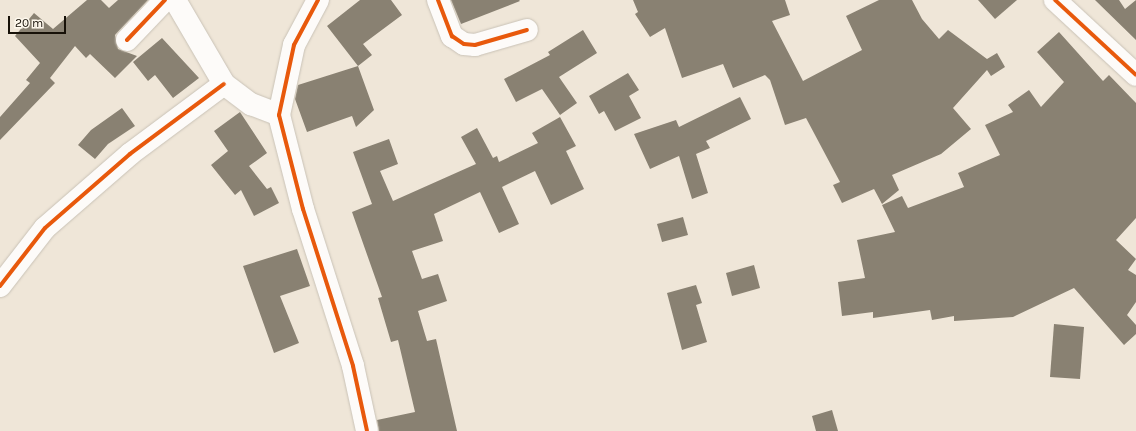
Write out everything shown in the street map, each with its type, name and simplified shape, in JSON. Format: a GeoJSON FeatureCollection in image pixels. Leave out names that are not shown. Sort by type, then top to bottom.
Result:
{"type":"FeatureCollection","features":[{"type":"Feature","properties":{"kind":"street"},"geometry":{"type":"LineString","coordinates":[[127,40],[165,0]]}},
{"type":"Feature","properties":{"kind":"street"},"geometry":{"type":"LineString","coordinates":[[175,0],[224,84],[251,104],[279,114]]}},
{"type":"Feature","properties":{"kind":"street"},"geometry":{"type":"LineString","coordinates":[[318,0],[294,45],[279,114],[303,209],[353,366],[367,431]]}},
{"type":"Feature","properties":{"kind":"street"},"geometry":{"type":"LineString","coordinates":[[438,0],[452,36],[464,44],[475,45],[527,30]]}},
{"type":"Feature","properties":{"kind":"street"},"geometry":{"type":"LineString","coordinates":[[1055,0],[1136,75]]}},
{"type":"Feature","properties":{"kind":"street"},"geometry":{"type":"LineString","coordinates":[[0,286],[45,228],[130,154],[224,84]]}},
{"type":"Feature","properties":{"kind":"building"},"geometry":{"type":"Polygon","coordinates":[[[87,0],[101,0],[109,8],[118,0],[148,0],[115,35],[118,49],[137,56],[115,78],[90,54],[86,58],[75,46],[50,78],[55,83],[0,140],[0,117],[30,83],[26,80],[40,63],[15,36],[34,13],[53,29],[87,0]]]}},
{"type":"Feature","properties":{"kind":"building"},"geometry":{"type":"Polygon","coordinates":[[[360,0],[391,0],[402,15],[363,44],[372,55],[358,66],[327,26],[360,0]]]}},
{"type":"Feature","properties":{"kind":"building"},"geometry":{"type":"Polygon","coordinates":[[[451,0],[519,0],[520,1],[461,24],[451,0]]]}},
{"type":"Feature","properties":{"kind":"building"},"geometry":{"type":"Polygon","coordinates":[[[633,0],[785,0],[790,15],[772,21],[803,81],[862,50],[846,16],[879,0],[912,0],[922,19],[939,39],[948,30],[987,59],[997,53],[1005,67],[991,76],[987,70],[953,108],[971,129],[941,154],[892,175],[899,190],[882,204],[874,189],[842,203],[833,185],[840,182],[806,118],[785,125],[770,80],[765,75],[733,88],[723,64],[682,78],[665,28],[650,37],[635,14],[638,12],[633,0]]]}},
{"type":"Feature","properties":{"kind":"building"},"geometry":{"type":"Polygon","coordinates":[[[978,0],[1017,0],[995,19],[978,0]]]}},
{"type":"Feature","properties":{"kind":"building"},"geometry":{"type":"Polygon","coordinates":[[[1095,0],[1119,0],[1125,9],[1136,0],[1136,40],[1095,0]]]}},
{"type":"Feature","properties":{"kind":"building"},"geometry":{"type":"Polygon","coordinates":[[[583,30],[597,53],[559,77],[577,103],[560,115],[542,89],[516,102],[504,79],[550,55],[548,52],[583,30]]]}},
{"type":"Feature","properties":{"kind":"building"},"geometry":{"type":"Polygon","coordinates":[[[1059,32],[1103,81],[1109,75],[1136,103],[1136,218],[1116,240],[1136,259],[1128,270],[1136,275],[1136,302],[1127,315],[1136,325],[1136,334],[1124,345],[1074,288],[1013,317],[954,321],[954,316],[932,320],[930,310],[873,318],[873,312],[842,316],[838,282],[865,278],[857,240],[895,232],[882,205],[902,196],[908,208],[964,187],[958,173],[1000,155],[985,125],[1013,112],[1008,105],[1029,90],[1041,107],[1064,82],[1037,52],[1059,32]]]}},
{"type":"Feature","properties":{"kind":"building"},"geometry":{"type":"Polygon","coordinates":[[[162,38],[199,78],[173,98],[155,75],[148,81],[133,62],[162,38]]]}},
{"type":"Feature","properties":{"kind":"building"},"geometry":{"type":"Polygon","coordinates":[[[358,66],[374,110],[356,127],[352,116],[307,132],[295,99],[298,85],[358,66]]]}},
{"type":"Feature","properties":{"kind":"building"},"geometry":{"type":"Polygon","coordinates":[[[628,73],[639,90],[629,96],[641,118],[615,131],[604,111],[599,114],[589,96],[628,73]]]}},
{"type":"Feature","properties":{"kind":"building"},"geometry":{"type":"Polygon","coordinates":[[[740,97],[751,119],[706,141],[710,148],[696,154],[708,193],[692,199],[679,156],[650,169],[634,134],[676,120],[679,127],[740,97]]]}},
{"type":"Feature","properties":{"kind":"building"},"geometry":{"type":"Polygon","coordinates":[[[122,108],[135,126],[108,144],[95,159],[78,145],[91,130],[122,108]]]}},
{"type":"Feature","properties":{"kind":"building"},"geometry":{"type":"Polygon","coordinates":[[[240,112],[267,153],[249,166],[267,189],[271,187],[279,203],[254,216],[241,190],[235,195],[211,165],[228,151],[214,131],[240,112]]]}},
{"type":"Feature","properties":{"kind":"building"},"geometry":{"type":"Polygon","coordinates":[[[560,117],[576,146],[566,151],[584,189],[551,205],[535,171],[502,187],[519,224],[499,233],[480,192],[434,214],[443,241],[412,251],[422,279],[438,274],[447,301],[418,311],[427,341],[436,339],[457,431],[379,431],[377,420],[415,412],[398,340],[391,342],[378,298],[382,297],[352,212],[372,204],[353,152],[389,139],[398,164],[380,171],[393,201],[476,164],[461,137],[477,128],[493,158],[497,156],[499,162],[538,143],[532,133],[560,117]]]}},
{"type":"Feature","properties":{"kind":"building"},"geometry":{"type":"Polygon","coordinates":[[[683,217],[688,235],[662,242],[657,224],[683,217]]]}},
{"type":"Feature","properties":{"kind":"building"},"geometry":{"type":"Polygon","coordinates":[[[297,249],[310,286],[280,296],[299,343],[274,353],[243,266],[297,249]]]}},
{"type":"Feature","properties":{"kind":"building"},"geometry":{"type":"Polygon","coordinates":[[[754,265],[760,288],[732,296],[726,273],[754,265]]]}},
{"type":"Feature","properties":{"kind":"building"},"geometry":{"type":"Polygon","coordinates":[[[696,285],[702,303],[696,305],[707,342],[682,350],[667,293],[696,285]]]}},
{"type":"Feature","properties":{"kind":"building"},"geometry":{"type":"Polygon","coordinates":[[[1054,324],[1084,327],[1080,379],[1050,377],[1054,324]]]}},
{"type":"Feature","properties":{"kind":"building"},"geometry":{"type":"Polygon","coordinates":[[[832,410],[838,431],[816,431],[812,416],[832,410]]]}},
{"type":"Feature","properties":{"kind":"cycle path"},"geometry":{"type":"LineString","coordinates":[[127,40],[165,0]]}},
{"type":"Feature","properties":{"kind":"cycle path"},"geometry":{"type":"LineString","coordinates":[[318,0],[294,45],[279,115],[303,209],[353,366],[367,431]]}},
{"type":"Feature","properties":{"kind":"cycle path"},"geometry":{"type":"LineString","coordinates":[[438,0],[452,36],[464,44],[475,45],[527,30]]}},
{"type":"Feature","properties":{"kind":"cycle path"},"geometry":{"type":"LineString","coordinates":[[1055,0],[1136,75]]}},
{"type":"Feature","properties":{"kind":"cycle path"},"geometry":{"type":"LineString","coordinates":[[0,286],[45,228],[130,154],[224,84]]}}]}
